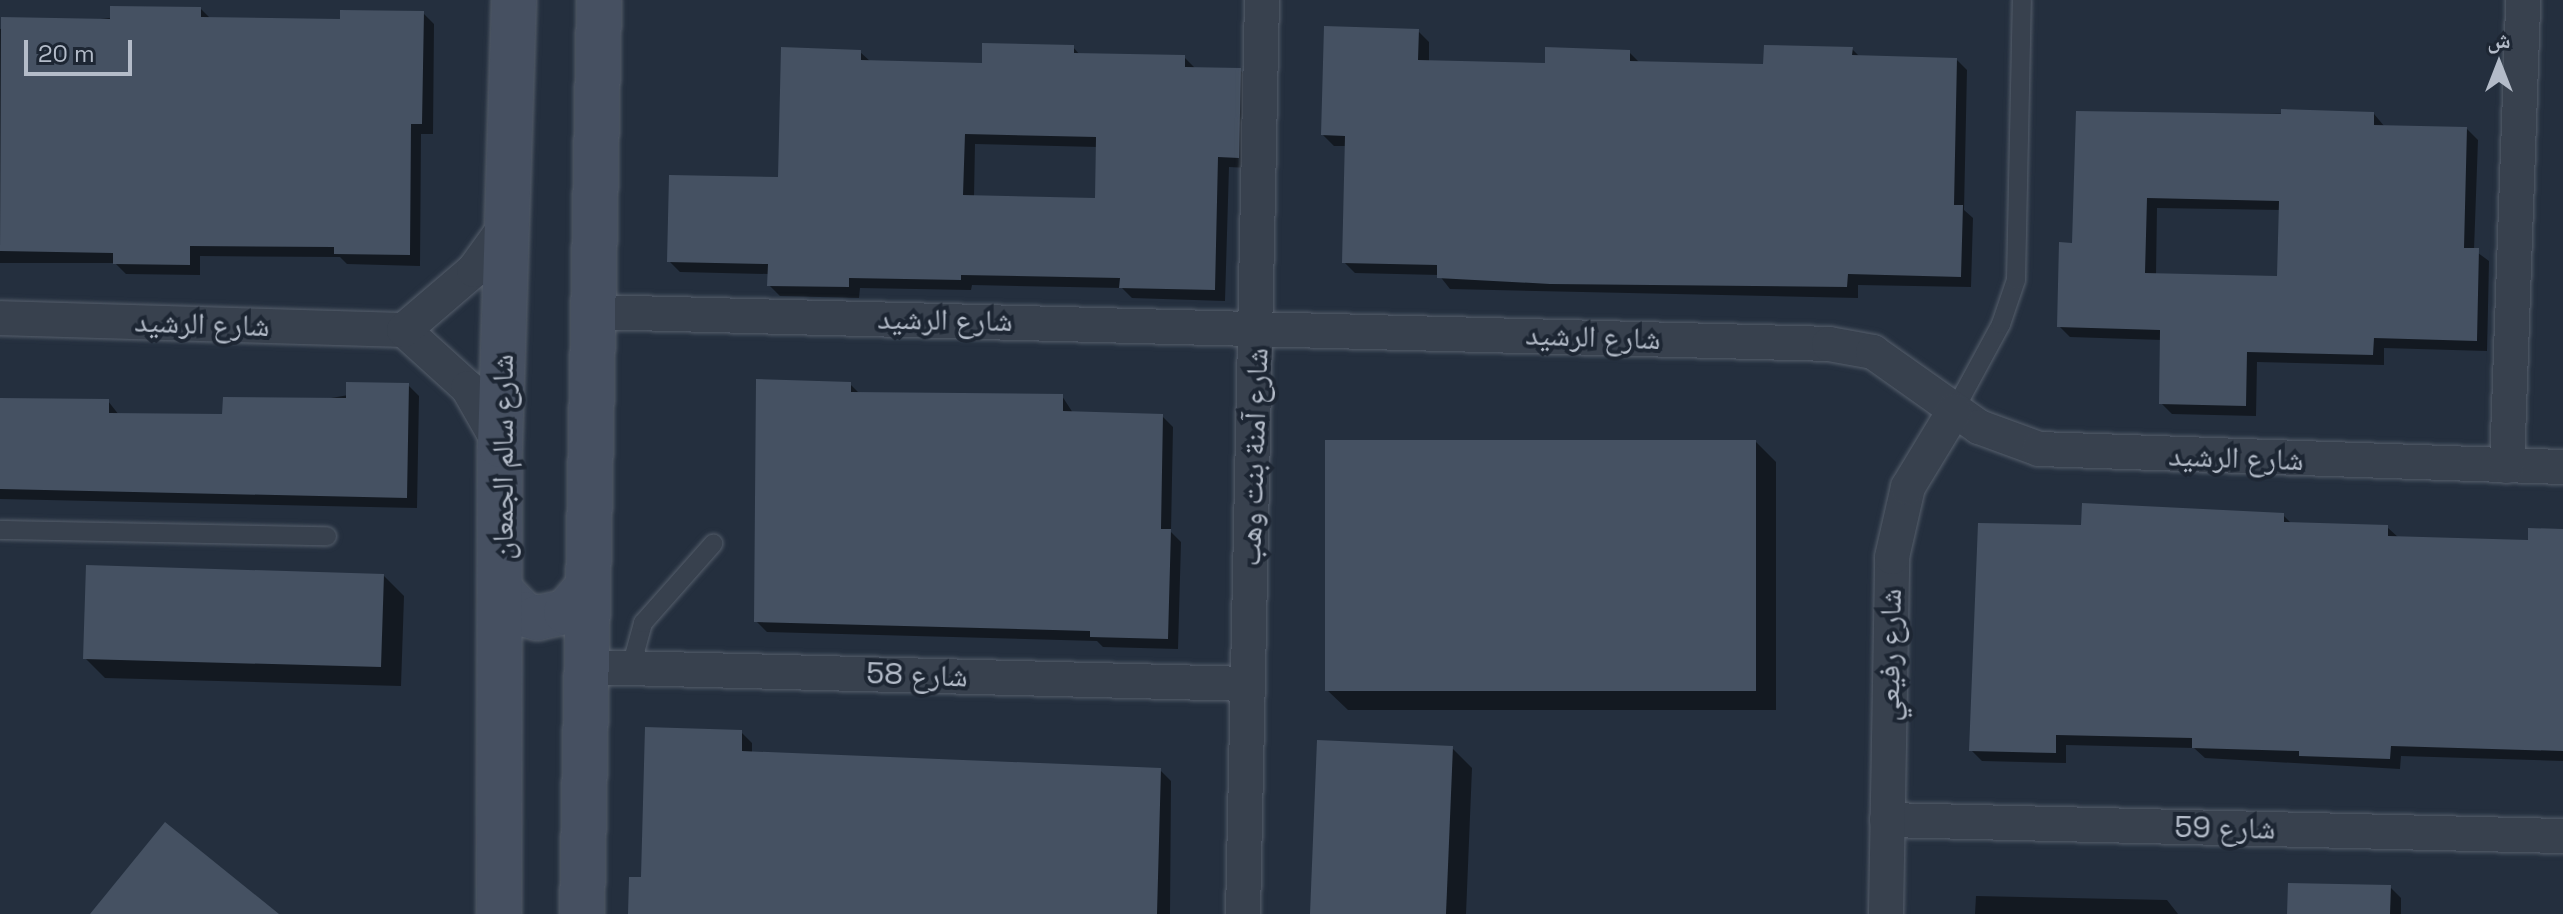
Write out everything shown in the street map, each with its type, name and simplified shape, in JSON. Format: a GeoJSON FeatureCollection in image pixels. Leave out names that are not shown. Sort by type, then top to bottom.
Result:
{"type":"FeatureCollection","features":[{"type":"Feature","properties":{"kind":"street","name":"شارع سالم الجمعان"},"geometry":{"type":"LineString","coordinates":[[499,914],[500,445],[514,0]]}},
{"type":"Feature","properties":{"kind":"street"},"geometry":{"type":"LineString","coordinates":[[582,914],[585,589],[594,312],[599,0]]}},
{"type":"Feature","properties":{"kind":"street","name":"شارع آمنة بنت وهب"},"geometry":{"type":"LineString","coordinates":[[1243,914],[1262,0]]}},
{"type":"Feature","properties":{"kind":"street"},"geometry":{"type":"LineString","coordinates":[[2507,466],[2523,0]]}},
{"type":"Feature","properties":{"kind":"street"},"geometry":{"type":"LineString","coordinates":[[500,445],[468,388],[404,330],[474,270],[508,223]]}},
{"type":"Feature","properties":{"kind":"street","name":"شارع الرشيد"},"geometry":{"type":"LineString","coordinates":[[594,312],[1257,327],[1850,346],[1891,362],[1954,411],[1996,435],[2062,453],[2563,467]]}},
{"type":"Feature","properties":{"kind":"street","name":"شارع الرشيد"},"geometry":{"type":"LineString","coordinates":[[0,318],[404,330]]}},
{"type":"Feature","properties":{"kind":"street","name":"شارع رفيعي"},"geometry":{"type":"LineString","coordinates":[[1886,914],[1892,557],[1898,519],[1922,459],[1954,411]]}},
{"type":"Feature","properties":{"kind":"street"},"geometry":{"type":"LineString","coordinates":[[502,592],[523,614],[537,618],[566,612],[585,589]]}},
{"type":"Feature","properties":{"kind":"street","name":"شارع 58"},"geometry":{"type":"LineString","coordinates":[[586,667],[1248,684]]}},
{"type":"Feature","properties":{"kind":"street","name":"شارع 59"},"geometry":{"type":"LineString","coordinates":[[1887,820],[2563,836]]}},
{"type":"Feature","properties":{"kind":"lane"},"geometry":{"type":"LineString","coordinates":[[1954,411],[2001,324],[2016,280],[2022,0]]}},
{"type":"Feature","properties":{"kind":"lane"},"geometry":{"type":"LineString","coordinates":[[0,530],[327,536]]}},
{"type":"Feature","properties":{"kind":"lane"},"geometry":{"type":"LineString","coordinates":[[631,667],[643,623],[713,544]]}},
{"type":"Feature","properties":{"kind":"building"},"geometry":{"type":"Polygon","coordinates":[[[110,6],[201,7],[201,17],[340,19],[340,10],[424,11],[422,124],[411,124],[410,255],[334,254],[334,247],[190,246],[190,265],[113,264],[113,253],[0,251],[1,17],[110,19],[110,6]]]}},
{"type":"Feature","properties":{"kind":"building"},"geometry":{"type":"Polygon","coordinates":[[[1324,26],[1419,29],[1418,60],[1545,63],[1545,47],[1630,50],[1630,61],[1763,64],[1764,45],[1853,47],[1852,55],[1957,58],[1954,205],[1963,205],[1961,277],[1848,274],[1847,287],[1550,284],[1437,278],[1437,265],[1342,263],[1345,136],[1321,135],[1324,26]]]}},
{"type":"Feature","properties":{"kind":"building"},"geometry":{"type":"Polygon","coordinates":[[[982,43],[1074,45],[1074,53],[1185,55],[1185,67],[1241,68],[1239,158],[1218,157],[1215,290],[1119,288],[1120,278],[961,275],[961,280],[849,278],[849,287],[767,286],[768,264],[667,262],[669,175],[778,177],[781,47],[861,50],[861,60],[982,63],[982,43]],[[965,134],[963,195],[1095,198],[1096,137],[965,134]]]}},
{"type":"Feature","properties":{"kind":"building"},"geometry":{"type":"Polygon","coordinates":[[[2281,109],[2374,112],[2374,125],[2467,127],[2464,248],[2479,248],[2477,341],[2374,338],[2373,355],[2247,352],[2246,406],[2159,404],[2160,330],[2057,327],[2059,242],[2072,243],[2076,111],[2281,114],[2281,109]],[[2147,198],[2145,273],[2277,276],[2279,201],[2147,198]]]}},
{"type":"Feature","properties":{"kind":"building"},"geometry":{"type":"Polygon","coordinates":[[[756,379],[851,382],[851,392],[1063,394],[1063,411],[1163,414],[1161,529],[1171,529],[1168,639],[1090,637],[1090,631],[754,622],[756,379]]]}},
{"type":"Feature","properties":{"kind":"building"},"geometry":{"type":"Polygon","coordinates":[[[346,382],[409,383],[407,498],[0,489],[0,398],[109,399],[109,413],[222,414],[223,397],[346,398],[346,382]]]}},
{"type":"Feature","properties":{"kind":"building"},"geometry":{"type":"Polygon","coordinates":[[[1325,440],[1756,440],[1756,691],[1325,691],[1325,440]]]}},
{"type":"Feature","properties":{"kind":"building"},"geometry":{"type":"Polygon","coordinates":[[[2082,503],[2284,513],[2284,522],[2388,525],[2388,536],[2528,540],[2528,528],[2563,529],[2563,751],[2391,746],[2390,759],[2299,756],[2299,751],[2192,748],[2192,738],[2056,735],[2056,753],[1969,751],[1978,523],[2081,525],[2082,503]]]}},
{"type":"Feature","properties":{"kind":"building"},"geometry":{"type":"Polygon","coordinates":[[[86,565],[384,574],[381,667],[83,659],[86,565]]]}},
{"type":"Feature","properties":{"kind":"building"},"geometry":{"type":"Polygon","coordinates":[[[645,727],[742,730],[742,751],[1161,768],[1157,914],[628,914],[629,877],[641,877],[645,727]]]}},
{"type":"Feature","properties":{"kind":"building"},"geometry":{"type":"Polygon","coordinates":[[[1317,740],[1453,746],[1446,914],[1310,914],[1317,740]]]}},
{"type":"Feature","properties":{"kind":"building"},"geometry":{"type":"Polygon","coordinates":[[[165,822],[279,914],[90,914],[165,822]]]}},
{"type":"Feature","properties":{"kind":"building"},"geometry":{"type":"Polygon","coordinates":[[[2288,883],[2391,885],[2390,914],[2287,914],[2288,883]]]}}]}
